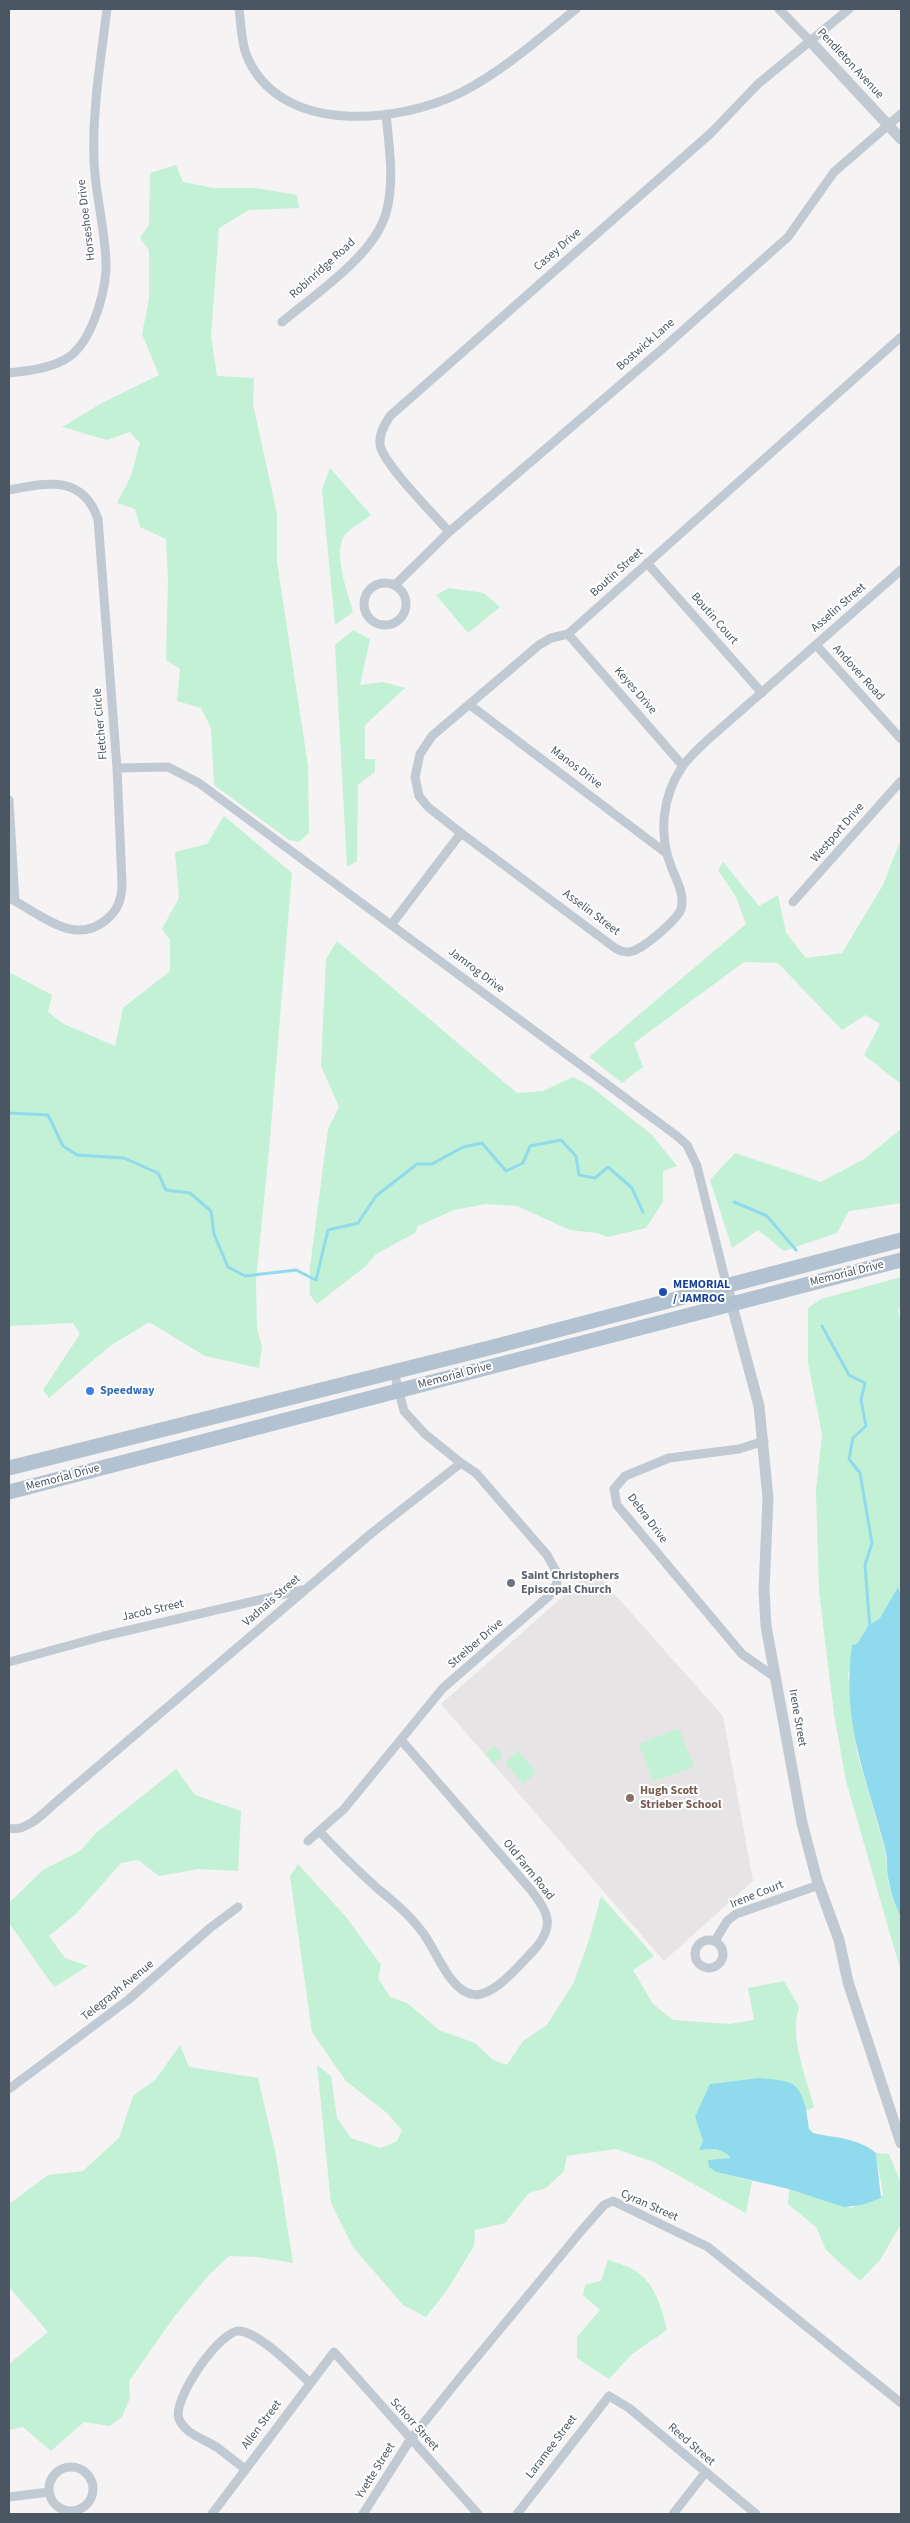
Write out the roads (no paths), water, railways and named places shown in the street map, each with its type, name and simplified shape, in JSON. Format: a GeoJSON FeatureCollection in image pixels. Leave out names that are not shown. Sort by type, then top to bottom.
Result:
{"type":"FeatureCollection","features":[{"type":"Feature","properties":{"kind":"main road","name":"Memorial Drive"},"geometry":{"type":"LineString","coordinates":[[9,1468],[727,1287],[901,1240]]}},
{"type":"Feature","properties":{"kind":"main road","name":"Memorial Drive"},"geometry":{"type":"LineString","coordinates":[[9,1492],[901,1260]]}},
{"type":"Feature","properties":{"kind":"street","name":"Horseshoe Drive"},"geometry":{"type":"LineString","coordinates":[[9,373],[51,366],[70,357],[90,330],[101,295],[106,270],[95,181],[94,143],[107,9]]}},
{"type":"Feature","properties":{"kind":"street"},"geometry":{"type":"LineString","coordinates":[[239,9],[244,47],[249,60],[264,81],[283,98],[319,112],[360,116],[386,114],[429,105],[472,86],[518,56],[576,9]]}},
{"type":"Feature","properties":{"kind":"street","name":"Pendleton Avenue"},"geometry":{"type":"LineString","coordinates":[[779,9],[901,139]]}},
{"type":"Feature","properties":{"kind":"street","name":"Casey Drive"},"geometry":{"type":"LineString","coordinates":[[449,532],[396,472],[382,451],[381,435],[390,416],[711,133],[758,84],[849,9]]}},
{"type":"Feature","properties":{"kind":"street","name":"Robinridge Road"},"geometry":{"type":"LineString","coordinates":[[282,322],[350,264],[370,243],[380,228],[386,214],[390,189],[386,114]]}},
{"type":"Feature","properties":{"kind":"street","name":"Bostwick Lane"},"geometry":{"type":"LineString","coordinates":[[395,585],[449,532],[661,350],[788,236],[834,172],[901,114]]}},
{"type":"Feature","properties":{"kind":"street","name":"Boutin Street"},"geometry":{"type":"LineString","coordinates":[[461,833],[420,800],[416,789],[415,776],[418,759],[428,741],[539,645],[550,638],[568,634],[901,337]]}},
{"type":"Feature","properties":{"kind":"street","name":"Fletcher Circle"},"geometry":{"type":"LineString","coordinates":[[9,490],[50,485],[72,487],[85,495],[96,512],[100,530],[101,574],[117,768],[122,883],[122,897],[115,911],[91,930],[75,932],[12,899]]}},
{"type":"Feature","properties":{"kind":"street","name":"Boutin Court"},"geometry":{"type":"LineString","coordinates":[[647,563],[762,693]]}},
{"type":"Feature","properties":{"kind":"street","name":"Asselin Street"},"geometry":{"type":"LineString","coordinates":[[461,833],[615,948],[623,951],[633,951],[640,947],[669,925],[679,912],[682,902],[681,890],[666,853],[663,837],[665,810],[670,790],[683,766],[710,737],[901,570]]}},
{"type":"Feature","properties":{"kind":"street"},"geometry":{"type":"LineString","coordinates":[[379,583],[395,585],[405,597],[404,613],[392,624],[376,623],[366,612],[365,596],[372,587],[379,583]]}},
{"type":"Feature","properties":{"kind":"street","name":"Keyes Drive"},"geometry":{"type":"LineString","coordinates":[[568,634],[683,766]]}},
{"type":"Feature","properties":{"kind":"street","name":"Andover Road"},"geometry":{"type":"LineString","coordinates":[[816,645],[901,739]]}},
{"type":"Feature","properties":{"kind":"street","name":"Manos Drive"},"geometry":{"type":"LineString","coordinates":[[470,705],[666,853]]}},
{"type":"Feature","properties":{"kind":"street","name":"Jamrog Drive"},"geometry":{"type":"LineString","coordinates":[[117,768],[161,766],[175,769],[189,777],[391,924],[688,1145],[699,1171],[727,1287]]}},
{"type":"Feature","properties":{"kind":"street","name":"Westport Drive"},"geometry":{"type":"LineString","coordinates":[[793,902],[901,781]]}},
{"type":"Feature","properties":{"kind":"street"},"geometry":{"type":"LineString","coordinates":[[9,800],[12,899]]}},
{"type":"Feature","properties":{"kind":"street"},"geometry":{"type":"LineString","coordinates":[[391,924],[461,833]]}},
{"type":"Feature","properties":{"kind":"street","name":"Irene Street"},"geometry":{"type":"LineString","coordinates":[[727,1287],[759,1406],[764,1441],[768,1498],[764,1590],[766,1626],[802,1823],[819,1885],[839,1940],[848,1982],[901,2143]]}},
{"type":"Feature","properties":{"kind":"street"},"geometry":{"type":"LineString","coordinates":[[394,1372],[404,1411],[425,1434],[461,1463]]}},
{"type":"Feature","properties":{"kind":"street","name":"Debra Drive"},"geometry":{"type":"LineString","coordinates":[[764,1441],[739,1449],[669,1458],[625,1476],[614,1489],[617,1505],[742,1654],[776,1678]]}},
{"type":"Feature","properties":{"kind":"street","name":"Vadnais Street"},"geometry":{"type":"LineString","coordinates":[[9,1828],[14,1829],[25,1826],[49,1808],[305,1590],[461,1463]]}},
{"type":"Feature","properties":{"kind":"street","name":"Streiber Drive"},"geometry":{"type":"LineString","coordinates":[[308,1841],[344,1809],[402,1741],[420,1714],[443,1688],[549,1596],[556,1583],[558,1573],[547,1555],[476,1473],[461,1463]]}},
{"type":"Feature","properties":{"kind":"street","name":"Jacob Street"},"geometry":{"type":"LineString","coordinates":[[9,1662],[122,1632],[305,1590]]}},
{"type":"Feature","properties":{"kind":"street","name":"Old Farm Road"},"geometry":{"type":"LineString","coordinates":[[320,1832],[343,1857],[414,1921],[459,1988],[472,1994],[483,1994],[506,1979],[521,1964],[539,1944],[547,1926],[548,1914],[531,1890],[402,1741]]}},
{"type":"Feature","properties":{"kind":"street","name":"Irene Court"},"geometry":{"type":"LineString","coordinates":[[715,1941],[727,1921],[736,1914],[819,1885]]}},
{"type":"Feature","properties":{"kind":"street","name":"Telegraph Avenue"},"geometry":{"type":"LineString","coordinates":[[9,2089],[128,2000],[210,1928],[238,1907]]}},
{"type":"Feature","properties":{"kind":"street","name":"Cyran Street"},"geometry":{"type":"LineString","coordinates":[[410,2440],[582,2230],[604,2205],[613,2201],[708,2247],[901,2403]]}},
{"type":"Feature","properties":{"kind":"street"},"geometry":{"type":"LineString","coordinates":[[245,2469],[216,2447],[190,2432],[178,2418],[178,2407],[183,2393],[212,2349],[228,2333],[238,2330],[248,2333],[281,2356],[310,2383]]}},
{"type":"Feature","properties":{"kind":"street","name":"Allen Street"},"geometry":{"type":"LineString","coordinates":[[212,2514],[334,2352]]}},
{"type":"Feature","properties":{"kind":"street","name":"Schorr Street"},"geometry":{"type":"LineString","coordinates":[[334,2352],[410,2440],[478,2514]]}},
{"type":"Feature","properties":{"kind":"street","name":"Reed Street"},"geometry":{"type":"LineString","coordinates":[[609,2396],[629,2408],[704,2473],[756,2514]]}},
{"type":"Feature","properties":{"kind":"street","name":"Laramee Street"},"geometry":{"type":"LineString","coordinates":[[517,2514],[609,2396]]}},
{"type":"Feature","properties":{"kind":"street","name":"Yvette Street"},"geometry":{"type":"LineString","coordinates":[[363,2514],[410,2440]]}},
{"type":"Feature","properties":{"kind":"street"},"geometry":{"type":"LineString","coordinates":[[68,2468],[84,2472],[92,2487],[88,2503],[73,2511],[64,2511],[57,2507],[51,2500],[49,2492],[53,2476],[68,2468]]}},
{"type":"Feature","properties":{"kind":"street"},"geometry":{"type":"LineString","coordinates":[[673,2514],[704,2473]]}},
{"type":"Feature","properties":{"kind":"street"},"geometry":{"type":"LineString","coordinates":[[9,2497],[49,2492]]}},
{"type":"Feature","properties":{"kind":"water"},"geometry":{"type":"Polygon","coordinates":[[[898,1587],[901,1596],[901,1918],[891,1891],[885,1848],[857,1748],[850,1699],[849,1673],[852,1645],[857,1644],[868,1626],[880,1618],[898,1587]]]}},
{"type":"Feature","properties":{"kind":"water"},"geometry":{"type":"Polygon","coordinates":[[[759,2078],[783,2081],[795,2086],[802,2097],[809,2129],[813,2133],[854,2141],[876,2153],[881,2198],[862,2205],[844,2207],[789,2189],[716,2172],[709,2167],[708,2160],[731,2158],[720,2150],[699,2150],[703,2141],[695,2117],[710,2084],[759,2078]]]}},
{"type":"Feature","properties":{"kind":"waterway"},"geometry":{"type":"LineString","coordinates":[[9,1113],[48,1115],[63,1146],[77,1155],[124,1158],[158,1173],[166,1190],[190,1193],[211,1211],[214,1234],[228,1267],[245,1276],[296,1270],[316,1280],[328,1230],[358,1223],[376,1196],[417,1164],[432,1164],[463,1147],[482,1143],[506,1171],[523,1163],[530,1146],[561,1140],[576,1156],[579,1175],[595,1178],[608,1167],[632,1188],[643,1212]]}},
{"type":"Feature","properties":{"kind":"waterway"},"geometry":{"type":"LineString","coordinates":[[734,1202],[767,1216],[796,1250]]}},
{"type":"Feature","properties":{"kind":"waterway"},"geometry":{"type":"LineString","coordinates":[[822,1326],[849,1375],[865,1383],[861,1400],[866,1426],[853,1438],[849,1459],[860,1473],[872,1543],[865,1565],[870,1629]]}},
{"type":"Feature","properties":{"kind":"place","name":"MEMORIAL / JAMROG"},"geometry":{"type":"Point","coordinates":[663,1292]}},
{"type":"Feature","properties":{"kind":"place","name":"Speedway"},"geometry":{"type":"Point","coordinates":[90,1391]}},
{"type":"Feature","properties":{"kind":"place","name":"Saint Christophers Episcopal Church"},"geometry":{"type":"Point","coordinates":[511,1583]}},
{"type":"Feature","properties":{"kind":"place","name":"Hugh Scott Strieber School"},"geometry":{"type":"Point","coordinates":[630,1798]}}]}
